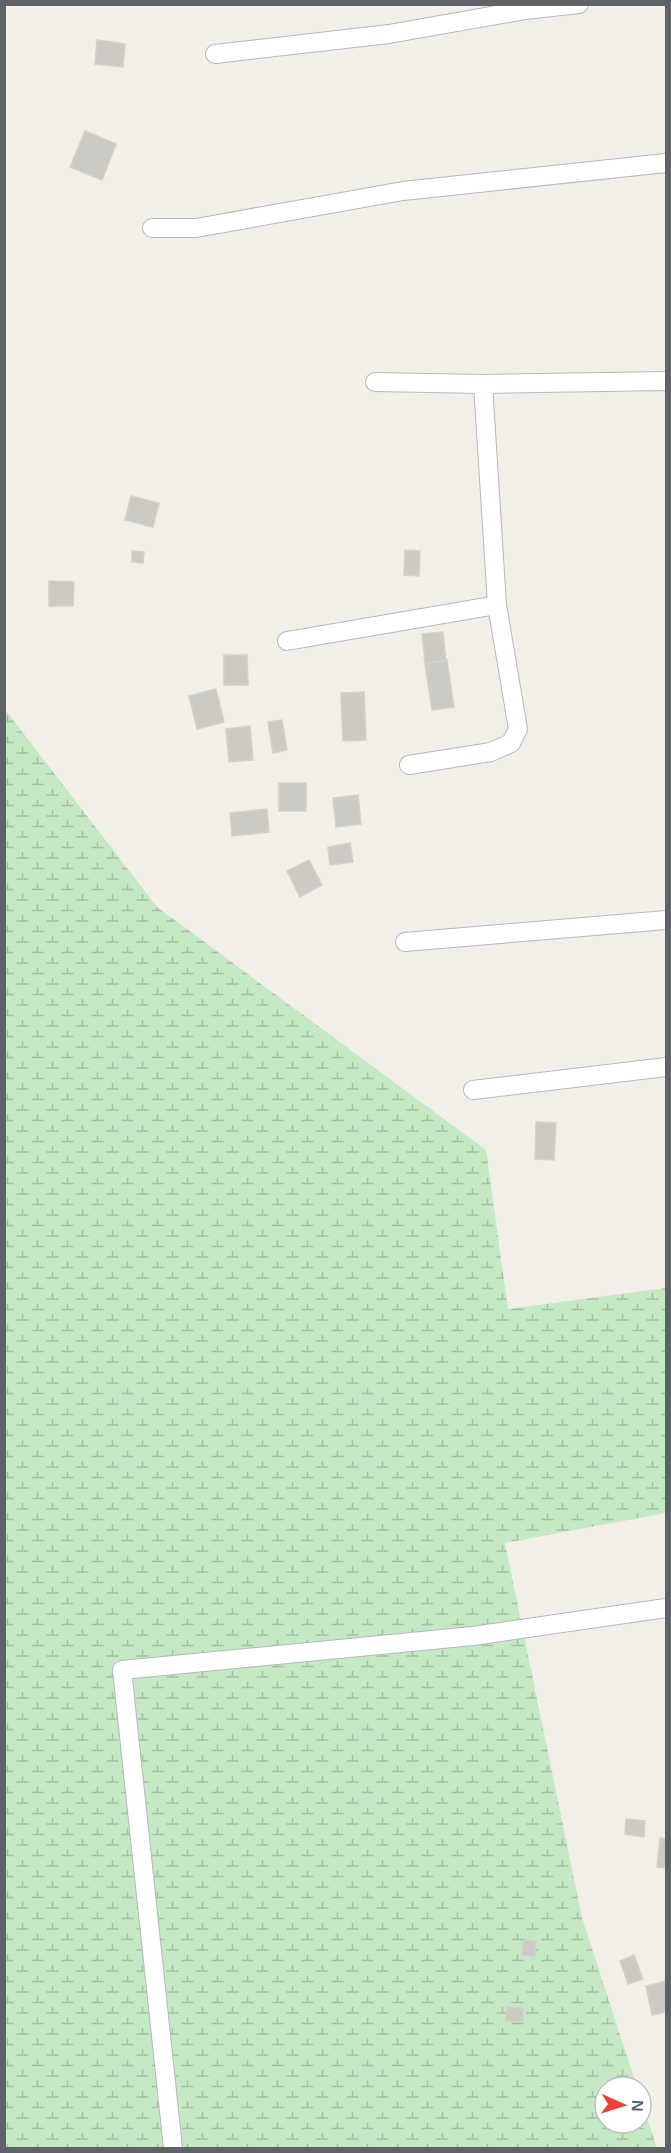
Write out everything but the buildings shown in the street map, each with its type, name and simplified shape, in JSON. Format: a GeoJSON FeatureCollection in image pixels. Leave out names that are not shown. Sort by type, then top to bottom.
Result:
{"type":"FeatureCollection","features":[{"type":"Feature","properties":{"kind":"street"},"geometry":{"type":"LineString","coordinates":[[215,54],[389,34],[525,10],[579,4]]}},
{"type":"Feature","properties":{"kind":"street"},"geometry":{"type":"LineString","coordinates":[[152,228],[196,228],[403,191],[666,163]]}},
{"type":"Feature","properties":{"kind":"street"},"geometry":{"type":"LineString","coordinates":[[375,382],[483,384],[666,381]]}},
{"type":"Feature","properties":{"kind":"street"},"geometry":{"type":"LineString","coordinates":[[410,765],[491,752],[511,742],[518,729],[497,605],[483,384]]}},
{"type":"Feature","properties":{"kind":"street"},"geometry":{"type":"LineString","coordinates":[[287,641],[497,605]]}},
{"type":"Feature","properties":{"kind":"street"},"geometry":{"type":"LineString","coordinates":[[405,942],[666,920]]}},
{"type":"Feature","properties":{"kind":"street"},"geometry":{"type":"LineString","coordinates":[[473,1090],[666,1067]]}},
{"type":"Feature","properties":{"kind":"street"},"geometry":{"type":"LineString","coordinates":[[174,2148],[122,1670],[473,1636],[666,1608]]}},
{"type":"Feature","properties":{"kind":"green space"},"geometry":{"type":"Polygon","coordinates":[[[4,708],[157,907],[486,1150],[508,1309],[666,1288],[666,1513],[505,1543],[582,1918],[633,2075],[593,2075],[593,2135],[653,2135],[657,2148],[5,2148],[4,708]]]}}]}
